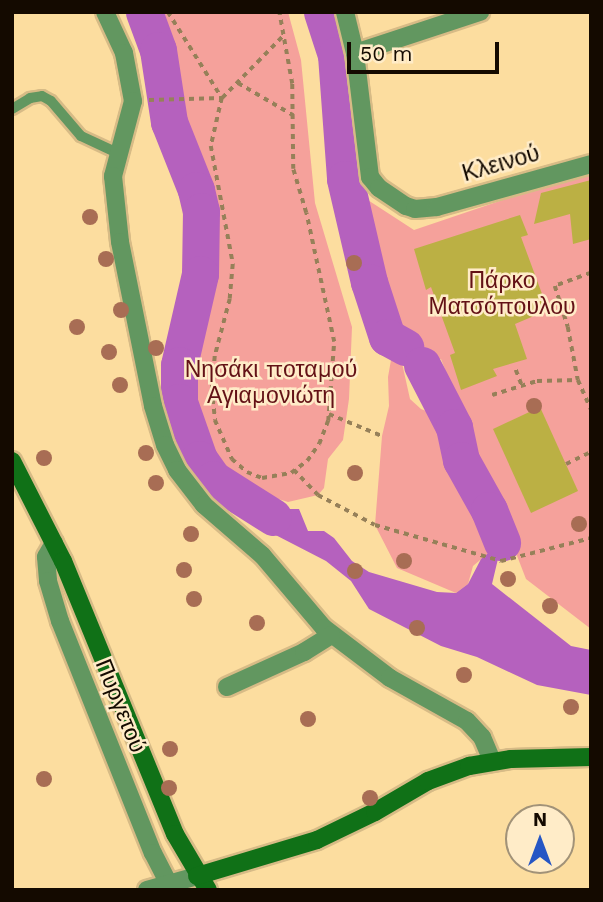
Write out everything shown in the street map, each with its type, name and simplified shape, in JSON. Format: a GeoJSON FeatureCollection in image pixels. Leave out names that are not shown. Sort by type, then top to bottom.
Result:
{"type":"FeatureCollection","features":[{"type":"Feature","properties":{"kind":"street"},"geometry":{"type":"LineString","coordinates":[[105,12],[124,53],[132,92],[129,121],[117,153],[114,190],[124,265],[153,406],[170,457],[183,479],[204,505],[262,555],[331,635],[412,692],[467,721],[482,737],[492,761]]}},
{"type":"Feature","properties":{"kind":"street"},"geometry":{"type":"LineString","coordinates":[[345,12],[355,53],[480,12]]}},
{"type":"Feature","properties":{"kind":"street","name":"Κλεινού"},"geometry":{"type":"LineString","coordinates":[[355,53],[370,177],[379,188],[406,205],[424,209],[591,164]]}},
{"type":"Feature","properties":{"kind":"street","name":"Πυργετού"},"geometry":{"type":"LineString","coordinates":[[12,461],[54,543],[157,794],[202,883]]}},
{"type":"Feature","properties":{"kind":"street","name":"Πυργετού"},"geometry":{"type":"LineString","coordinates":[[54,543],[46,556],[48,581],[60,621],[170,887]]}},
{"type":"Feature","properties":{"kind":"street"},"geometry":{"type":"LineString","coordinates":[[228,687],[304,652],[331,635]]}},
{"type":"Feature","properties":{"kind":"street"},"geometry":{"type":"LineString","coordinates":[[147,890],[202,883],[317,840],[375,812],[428,781],[469,765],[492,761],[591,757]]}},
{"type":"Feature","properties":{"kind":"lane"},"geometry":{"type":"LineString","coordinates":[[12,109],[30,98],[42,96],[51,101],[81,136],[117,153]]}},
{"type":"Feature","properties":{"kind":"path"},"geometry":{"type":"LineString","coordinates":[[168,12],[222,98]]}},
{"type":"Feature","properties":{"kind":"path"},"geometry":{"type":"LineString","coordinates":[[279,12],[284,36],[292,84],[293,169],[306,213],[334,342],[329,414],[319,444],[307,461],[294,471],[274,478],[262,478],[247,472],[224,446],[215,420],[212,390],[215,356],[230,299],[233,264],[211,146],[222,98],[284,36]]}},
{"type":"Feature","properties":{"kind":"path"},"geometry":{"type":"LineString","coordinates":[[238,83],[293,115]]}},
{"type":"Feature","properties":{"kind":"path"},"geometry":{"type":"LineString","coordinates":[[142,100],[222,98]]}},
{"type":"Feature","properties":{"kind":"path"},"geometry":{"type":"LineString","coordinates":[[591,273],[555,286],[568,327],[578,380],[591,409]]}},
{"type":"Feature","properties":{"kind":"path"},"geometry":{"type":"LineString","coordinates":[[516,370],[522,386]]}},
{"type":"Feature","properties":{"kind":"path"},"geometry":{"type":"LineString","coordinates":[[492,395],[537,381],[578,380]]}},
{"type":"Feature","properties":{"kind":"path"},"geometry":{"type":"LineString","coordinates":[[329,414],[382,436]]}},
{"type":"Feature","properties":{"kind":"path"},"geometry":{"type":"LineString","coordinates":[[566,464],[591,452]]}},
{"type":"Feature","properties":{"kind":"path"},"geometry":{"type":"LineString","coordinates":[[294,471],[318,495],[374,524],[501,561],[591,538]]}},
{"type":"Feature","properties":{"kind":"green space","name":"Νησάκι ποταμού Αγιαμονιώτη"},"geometry":{"type":"Polygon","coordinates":[[[152,12],[288,12],[301,60],[315,203],[352,327],[349,399],[343,440],[328,459],[324,488],[318,495],[288,502],[253,491],[217,465],[197,420],[193,378],[216,281],[215,221],[196,155],[177,119],[175,58],[152,12]]]}},
{"type":"Feature","properties":{"kind":"green space","name":"Πάρκο Ματσόπουλου"},"geometry":{"type":"Polygon","coordinates":[[[591,170],[591,629],[526,579],[441,359],[412,368],[354,195],[357,193],[414,230],[591,170]]]}},
{"type":"Feature","properties":{"kind":"green space"},"geometry":{"type":"Polygon","coordinates":[[[391,360],[402,363],[410,399],[421,409],[444,418],[451,428],[458,471],[466,493],[499,544],[473,566],[468,584],[456,593],[397,568],[375,525],[382,436],[389,406],[388,377],[391,360]]]}},
{"type":"Feature","properties":{"kind":"shaded area"},"geometry":{"type":"Polygon","coordinates":[[[282,509],[299,509],[308,531],[324,531],[334,538],[352,561],[369,572],[437,592],[456,593],[468,584],[481,559],[502,542],[492,584],[571,646],[591,650],[591,695],[537,685],[477,657],[441,646],[369,609],[351,581],[326,561],[262,528],[282,509]]]}},
{"type":"Feature","properties":{"kind":"building"},"geometry":{"type":"Polygon","coordinates":[[[591,180],[591,239],[573,244],[570,214],[534,224],[541,193],[591,180]]]}},
{"type":"Feature","properties":{"kind":"building"},"geometry":{"type":"Polygon","coordinates":[[[520,215],[528,235],[521,237],[548,310],[515,324],[527,359],[493,369],[497,376],[461,390],[450,355],[455,353],[431,287],[426,290],[414,249],[520,215]]]}},
{"type":"Feature","properties":{"kind":"building"},"geometry":{"type":"Polygon","coordinates":[[[540,407],[578,491],[531,513],[493,429],[540,407]]]}},
{"type":"Feature","properties":{"kind":"waterway"},"geometry":{"type":"LineString","coordinates":[[144,12],[158,50],[169,122],[196,190],[201,211],[200,274],[179,365],[179,402],[199,459],[213,479],[273,517]]}},
{"type":"Feature","properties":{"kind":"waterway"},"geometry":{"type":"LineString","coordinates":[[322,12],[336,55],[345,179],[369,282],[387,337],[405,347]]}},
{"type":"Feature","properties":{"kind":"waterway"},"geometry":{"type":"LineString","coordinates":[[422,365],[454,427],[461,460],[489,510],[502,542]]}}]}
